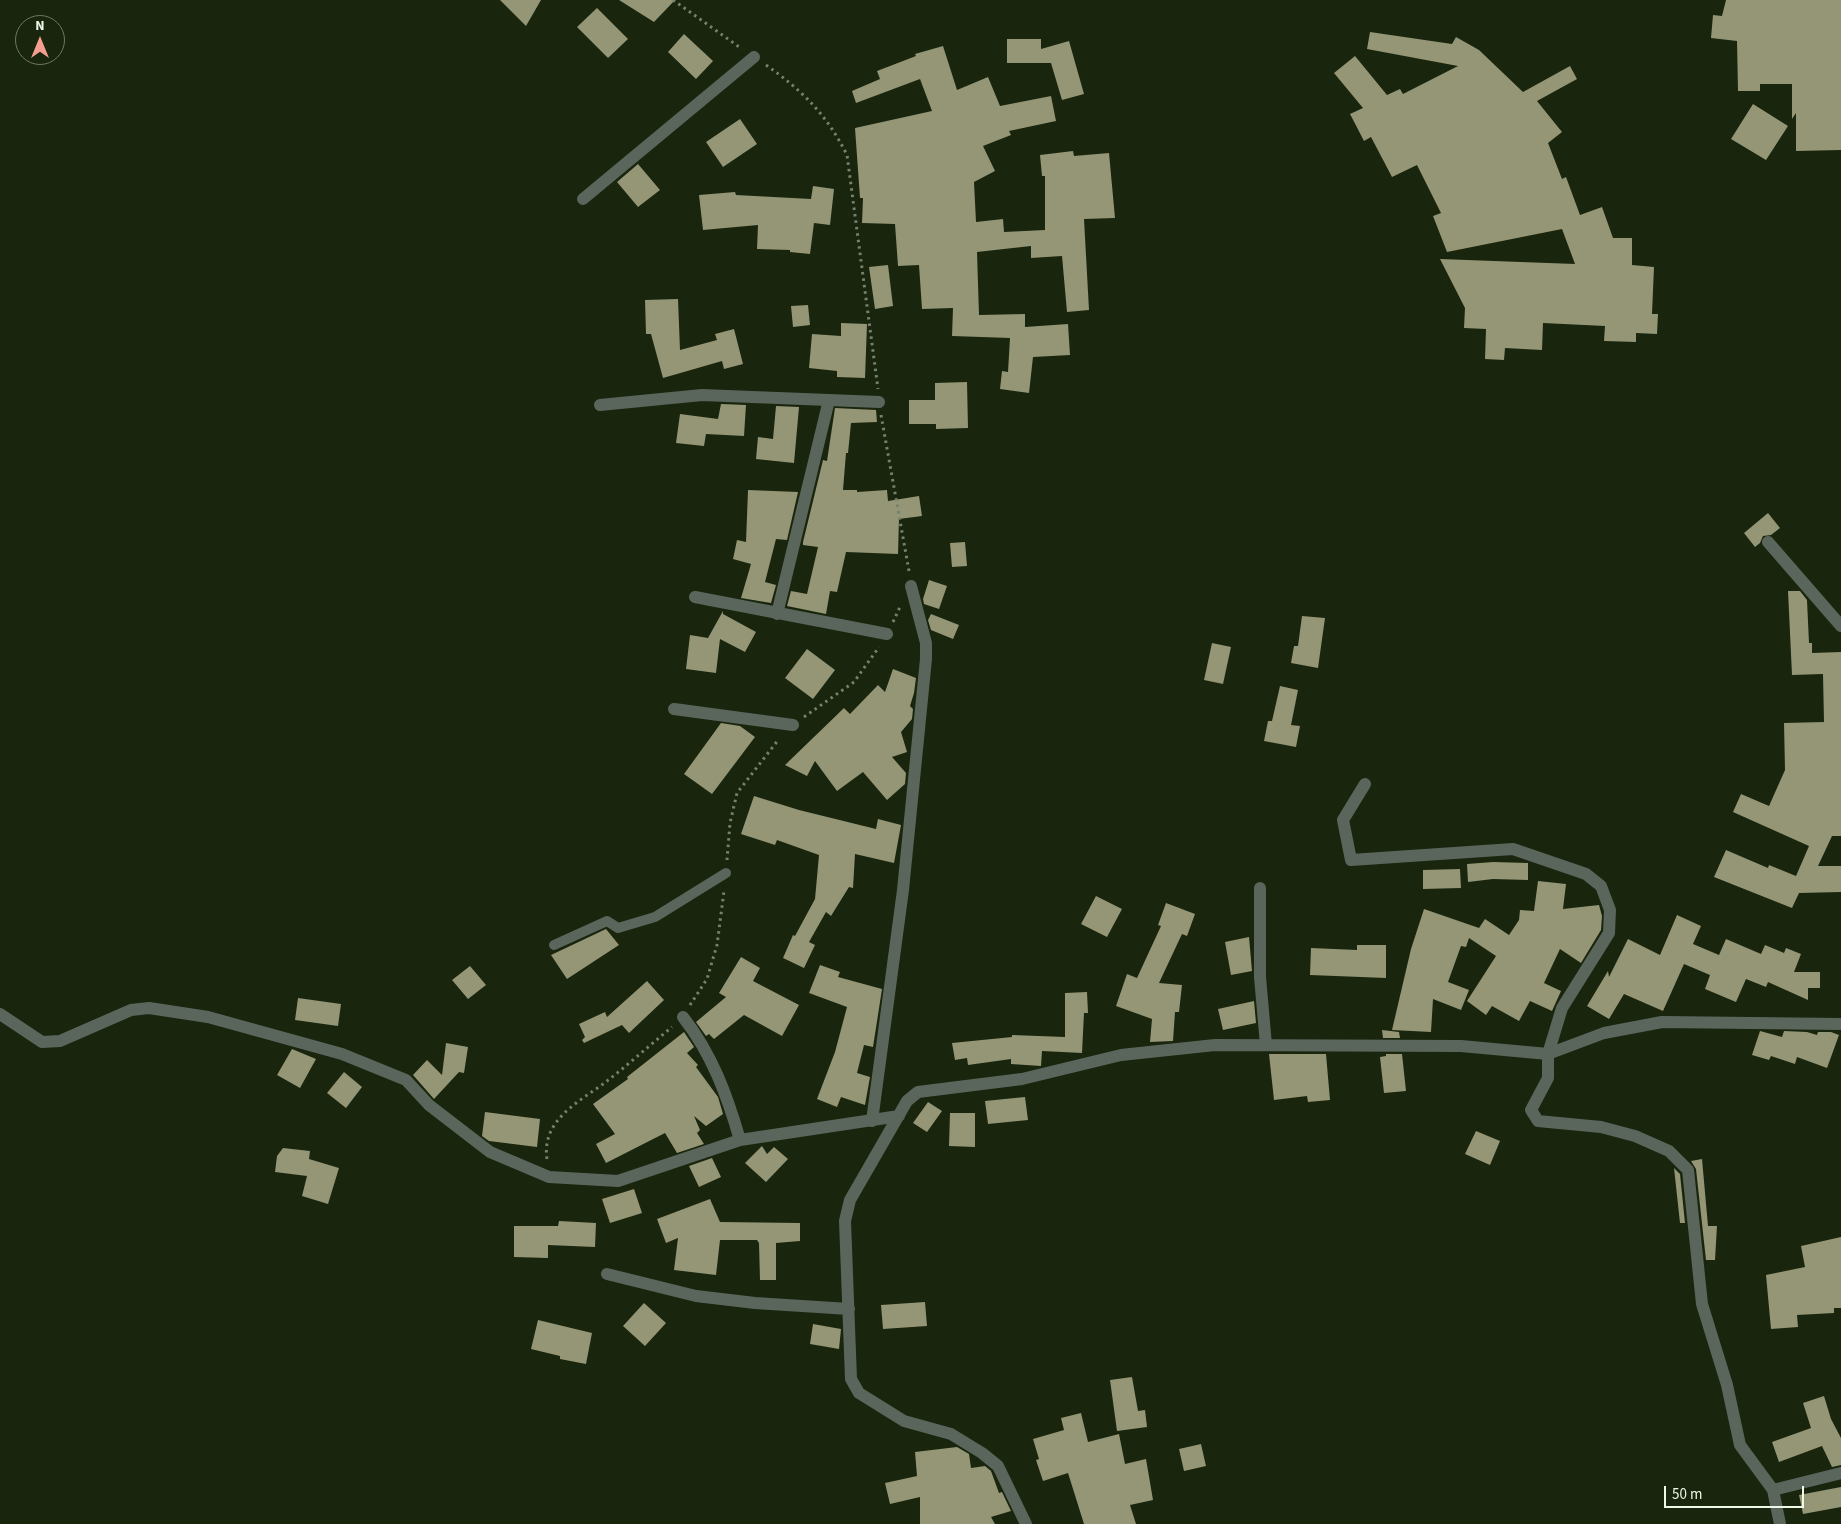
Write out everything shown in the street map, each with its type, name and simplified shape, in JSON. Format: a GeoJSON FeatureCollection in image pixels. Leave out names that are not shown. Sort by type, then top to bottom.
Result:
{"type":"FeatureCollection","features":[{"type":"Feature","properties":{"kind":"street"},"geometry":{"type":"LineString","coordinates":[[583,199],[754,57]]}},
{"type":"Feature","properties":{"kind":"street"},"geometry":{"type":"LineString","coordinates":[[600,405],[702,395],[879,402]]}},
{"type":"Feature","properties":{"kind":"street"},"geometry":{"type":"LineString","coordinates":[[777,614],[830,400]]}},
{"type":"Feature","properties":{"kind":"street"},"geometry":{"type":"LineString","coordinates":[[1768,542],[1841,626]]}},
{"type":"Feature","properties":{"kind":"street"},"geometry":{"type":"LineString","coordinates":[[872,1121],[903,890],[926,659],[926,643],[911,586]]}},
{"type":"Feature","properties":{"kind":"street"},"geometry":{"type":"LineString","coordinates":[[695,597],[887,634]]}},
{"type":"Feature","properties":{"kind":"street"},"geometry":{"type":"LineString","coordinates":[[674,709],[793,725]]}},
{"type":"Feature","properties":{"kind":"street"},"geometry":{"type":"LineString","coordinates":[[1365,784],[1343,820],[1352,860],[1513,849],[1586,874],[1601,886],[1610,910],[1609,933],[1562,1008],[1548,1054],[1548,1078],[1531,1110],[1538,1121],[1601,1127],[1635,1136],[1669,1151],[1688,1170],[1702,1304],[1727,1385],[1740,1445],[1773,1490],[1780,1524]]}},
{"type":"Feature","properties":{"kind":"street"},"geometry":{"type":"LineString","coordinates":[[1260,888],[1260,977],[1266,1045]]}},
{"type":"Feature","properties":{"kind":"street"},"geometry":{"type":"LineString","coordinates":[[0,1014],[42,1042],[60,1041],[130,1010],[149,1008],[208,1017],[342,1054],[406,1080],[429,1105],[490,1152],[549,1177],[618,1181],[740,1140],[833,1124],[872,1121],[899,1116]]}},
{"type":"Feature","properties":{"kind":"street"},"geometry":{"type":"LineString","coordinates":[[683,1017],[700,1038],[716,1069],[740,1140]]}},
{"type":"Feature","properties":{"kind":"street"},"geometry":{"type":"LineString","coordinates":[[1026,1524],[998,1466],[982,1453],[951,1434],[904,1421],[860,1393],[854,1387],[851,1379],[845,1222],[850,1200],[907,1101],[918,1092],[1022,1079],[1121,1055],[1215,1045],[1461,1046],[1548,1054],[1604,1033],[1662,1022],[1841,1024]]}},
{"type":"Feature","properties":{"kind":"street"},"geometry":{"type":"LineString","coordinates":[[607,1274],[696,1296],[755,1303],[849,1309]]}},
{"type":"Feature","properties":{"kind":"street"},"geometry":{"type":"LineString","coordinates":[[1773,1490],[1841,1473]]}},
{"type":"Feature","properties":{"kind":"lane"},"geometry":{"type":"LineString","coordinates":[[554,945],[607,921],[618,928],[655,917],[726,873]]}},
{"type":"Feature","properties":{"kind":"building"},"geometry":{"type":"Polygon","coordinates":[[[500,0],[541,0],[526,26],[500,0]]]}},
{"type":"Feature","properties":{"kind":"building"},"geometry":{"type":"Polygon","coordinates":[[[619,0],[675,0],[654,22],[619,0]]]}},
{"type":"Feature","properties":{"kind":"building"},"geometry":{"type":"Polygon","coordinates":[[[1726,0],[1841,0],[1841,150],[1796,151],[1796,113],[1792,119],[1792,84],[1760,84],[1760,91],[1738,91],[1737,41],[1711,38],[1713,15],[1722,16],[1726,0]]]}},
{"type":"Feature","properties":{"kind":"building"},"geometry":{"type":"Polygon","coordinates":[[[597,8],[628,39],[608,58],[577,27],[597,8]]]}},
{"type":"Feature","properties":{"kind":"building"},"geometry":{"type":"Polygon","coordinates":[[[1370,32],[1452,44],[1456,37],[1479,50],[1523,92],[1570,66],[1577,79],[1537,101],[1562,132],[1548,143],[1562,179],[1566,177],[1580,215],[1602,207],[1613,238],[1632,238],[1632,265],[1654,267],[1652,314],[1658,314],[1657,334],[1636,333],[1636,342],[1604,341],[1605,326],[1543,323],[1542,350],[1505,348],[1504,360],[1485,359],[1486,329],[1464,328],[1465,308],[1440,259],[1575,264],[1562,229],[1447,252],[1433,216],[1441,213],[1417,165],[1392,177],[1371,137],[1364,141],[1350,114],[1363,108],[1334,73],[1355,56],[1387,95],[1400,89],[1403,94],[1458,66],[1367,49],[1370,32]]]}},
{"type":"Feature","properties":{"kind":"building"},"geometry":{"type":"Polygon","coordinates":[[[684,34],[713,61],[696,79],[668,52],[684,34]]]}},
{"type":"Feature","properties":{"kind":"building"},"geometry":{"type":"Polygon","coordinates":[[[1007,39],[1041,39],[1041,49],[1069,41],[1084,94],[1062,100],[1051,63],[1007,63],[1007,39]]]}},
{"type":"Feature","properties":{"kind":"building"},"geometry":{"type":"Polygon","coordinates":[[[943,46],[957,90],[988,77],[1000,106],[1051,96],[1056,121],[1009,131],[1011,135],[983,146],[995,171],[974,182],[976,222],[1003,219],[1004,232],[1045,230],[1045,176],[1042,176],[1040,155],[1073,151],[1074,156],[1109,153],[1115,218],[1084,219],[1089,310],[1067,312],[1062,256],[1031,258],[1031,246],[977,252],[979,315],[1025,314],[1025,327],[1068,324],[1070,355],[1033,357],[1029,393],[1000,389],[1002,371],[1008,372],[1010,338],[952,336],[953,308],[922,309],[919,265],[898,266],[895,224],[862,223],[863,198],[860,198],[855,128],[932,111],[920,79],[856,103],[852,91],[880,79],[877,71],[916,56],[915,54],[943,46]]]}},
{"type":"Feature","properties":{"kind":"building"},"geometry":{"type":"Polygon","coordinates":[[[1753,104],[1788,126],[1766,160],[1731,139],[1753,104]]]}},
{"type":"Feature","properties":{"kind":"building"},"geometry":{"type":"Polygon","coordinates":[[[740,119],[757,144],[723,167],[706,142],[740,119]]]}},
{"type":"Feature","properties":{"kind":"building"},"geometry":{"type":"Polygon","coordinates":[[[638,164],[660,190],[638,207],[617,182],[638,164]]]}},
{"type":"Feature","properties":{"kind":"building"},"geometry":{"type":"Polygon","coordinates":[[[813,186],[834,189],[830,225],[814,223],[810,254],[790,252],[790,250],[757,249],[758,225],[703,230],[699,195],[735,192],[736,195],[811,199],[813,186]]]}},
{"type":"Feature","properties":{"kind":"building"},"geometry":{"type":"Polygon","coordinates":[[[888,265],[893,306],[875,309],[869,267],[888,265]]]}},
{"type":"Feature","properties":{"kind":"building"},"geometry":{"type":"Polygon","coordinates":[[[678,299],[680,350],[717,340],[715,334],[734,329],[743,364],[724,369],[722,361],[663,378],[651,334],[646,334],[645,300],[678,299]]]}},
{"type":"Feature","properties":{"kind":"building"},"geometry":{"type":"Polygon","coordinates":[[[808,305],[810,325],[793,327],[791,306],[808,305]]]}},
{"type":"Feature","properties":{"kind":"building"},"geometry":{"type":"Polygon","coordinates":[[[841,323],[867,324],[865,378],[837,377],[837,371],[809,368],[812,334],[841,336],[841,323]]]}},
{"type":"Feature","properties":{"kind":"building"},"geometry":{"type":"Polygon","coordinates":[[[967,382],[968,428],[936,429],[936,424],[909,424],[909,400],[935,400],[935,383],[967,382]]]}},
{"type":"Feature","properties":{"kind":"building"},"geometry":{"type":"Polygon","coordinates":[[[721,404],[746,405],[744,436],[706,434],[704,446],[676,443],[680,414],[718,419],[721,404]]]}},
{"type":"Feature","properties":{"kind":"building"},"geometry":{"type":"Polygon","coordinates":[[[776,406],[799,407],[794,463],[756,459],[758,437],[773,439],[776,406]]]}},
{"type":"Feature","properties":{"kind":"building"},"geometry":{"type":"Polygon","coordinates":[[[835,408],[876,410],[877,422],[851,423],[843,490],[857,490],[857,492],[887,490],[888,501],[919,496],[922,516],[899,519],[898,554],[846,552],[837,592],[830,591],[826,614],[787,606],[791,591],[807,594],[818,547],[803,545],[803,542],[823,460],[827,461],[835,408]]]}},
{"type":"Feature","properties":{"kind":"building"},"geometry":{"type":"Polygon","coordinates":[[[748,490],[798,492],[787,540],[776,539],[765,582],[776,585],[771,603],[741,598],[751,564],[733,559],[737,540],[746,542],[748,490]]]}},
{"type":"Feature","properties":{"kind":"building"},"geometry":{"type":"Polygon","coordinates":[[[1768,513],[1780,528],[1771,535],[1763,536],[1760,543],[1755,547],[1744,533],[1768,513]]]}},
{"type":"Feature","properties":{"kind":"building"},"geometry":{"type":"Polygon","coordinates":[[[965,542],[967,566],[952,567],[950,543],[965,542]]]}},
{"type":"Feature","properties":{"kind":"building"},"geometry":{"type":"Polygon","coordinates":[[[929,580],[947,586],[939,609],[924,604],[923,599],[929,580]]]}},
{"type":"Feature","properties":{"kind":"building"},"geometry":{"type":"Polygon","coordinates":[[[1788,591],[1800,591],[1807,600],[1809,643],[1812,643],[1812,653],[1841,652],[1841,836],[1832,836],[1818,866],[1841,866],[1841,892],[1799,893],[1792,908],[1714,877],[1726,850],[1768,868],[1769,865],[1796,876],[1809,846],[1733,812],[1741,794],[1769,806],[1785,770],[1784,723],[1824,722],[1823,674],[1792,675],[1788,591]]]}},
{"type":"Feature","properties":{"kind":"building"},"geometry":{"type":"Polygon","coordinates":[[[723,611],[723,614],[756,632],[745,652],[720,639],[716,673],[686,669],[690,635],[708,638],[723,611]]]}},
{"type":"Feature","properties":{"kind":"building"},"geometry":{"type":"Polygon","coordinates":[[[931,614],[959,625],[953,639],[931,630],[928,620],[931,614]]]}},
{"type":"Feature","properties":{"kind":"building"},"geometry":{"type":"Polygon","coordinates":[[[1302,616],[1325,618],[1318,668],[1291,663],[1294,646],[1298,646],[1302,616]]]}},
{"type":"Feature","properties":{"kind":"building"},"geometry":{"type":"Polygon","coordinates":[[[1212,643],[1231,647],[1223,684],[1204,680],[1212,643]]]}},
{"type":"Feature","properties":{"kind":"building"},"geometry":{"type":"Polygon","coordinates":[[[807,649],[835,670],[813,699],[785,678],[807,649]]]}},
{"type":"Feature","properties":{"kind":"building"},"geometry":{"type":"Polygon","coordinates":[[[893,669],[916,678],[910,706],[913,709],[912,719],[901,732],[907,752],[892,757],[906,773],[905,784],[887,800],[863,772],[837,791],[815,761],[807,776],[785,765],[844,708],[850,714],[878,685],[885,692],[893,669]]]}},
{"type":"Feature","properties":{"kind":"building"},"geometry":{"type":"Polygon","coordinates":[[[1280,686],[1298,690],[1291,725],[1300,726],[1296,747],[1264,741],[1268,721],[1272,721],[1280,686]]]}},
{"type":"Feature","properties":{"kind":"building"},"geometry":{"type":"Polygon","coordinates":[[[721,723],[740,726],[755,737],[712,794],[684,774],[721,723]]]}},
{"type":"Feature","properties":{"kind":"building"},"geometry":{"type":"Polygon","coordinates":[[[754,796],[799,810],[876,829],[878,819],[901,825],[894,863],[855,854],[853,888],[849,887],[831,916],[826,912],[809,942],[815,945],[804,968],[783,958],[793,935],[795,936],[815,899],[819,855],[777,840],[775,845],[741,834],[754,796]]]}},
{"type":"Feature","properties":{"kind":"building"},"geometry":{"type":"Polygon","coordinates":[[[1493,862],[1528,863],[1528,880],[1493,879],[1468,882],[1467,864],[1493,862]]]}},
{"type":"Feature","properties":{"kind":"building"},"geometry":{"type":"Polygon","coordinates":[[[1460,869],[1461,888],[1423,889],[1423,870],[1460,869]]]}},
{"type":"Feature","properties":{"kind":"building"},"geometry":{"type":"Polygon","coordinates":[[[1538,881],[1566,884],[1563,909],[1599,905],[1602,916],[1601,930],[1581,963],[1560,949],[1544,983],[1561,991],[1552,1011],[1530,1001],[1519,1021],[1492,1006],[1486,1015],[1467,1001],[1496,956],[1469,938],[1466,947],[1461,946],[1448,982],[1469,990],[1461,1010],[1433,999],[1431,1032],[1392,1030],[1411,949],[1424,909],[1479,928],[1485,919],[1509,935],[1519,920],[1520,910],[1534,911],[1538,881]]]}},
{"type":"Feature","properties":{"kind":"building"},"geometry":{"type":"Polygon","coordinates":[[[1096,896],[1122,909],[1107,937],[1081,924],[1096,896]]]}},
{"type":"Feature","properties":{"kind":"building"},"geometry":{"type":"Polygon","coordinates":[[[1166,903],[1195,914],[1187,936],[1182,934],[1159,983],[1182,985],[1179,1012],[1175,1012],[1173,1041],[1150,1042],[1152,1019],[1116,1006],[1127,974],[1137,978],[1161,926],[1158,925],[1166,903]]]}},
{"type":"Feature","properties":{"kind":"building"},"geometry":{"type":"Polygon","coordinates":[[[1677,915],[1701,926],[1693,944],[1719,955],[1726,939],[1761,954],[1765,945],[1784,953],[1786,948],[1801,954],[1794,972],[1820,972],[1820,988],[1808,988],[1808,1000],[1768,982],[1766,987],[1746,979],[1736,1002],[1705,989],[1710,975],[1684,964],[1663,1011],[1624,994],[1609,1019],[1587,1006],[1608,971],[1609,977],[1628,939],[1660,955],[1677,915]]]}},
{"type":"Feature","properties":{"kind":"building"},"geometry":{"type":"Polygon","coordinates":[[[606,929],[619,945],[567,979],[551,955],[606,929]]]}},
{"type":"Feature","properties":{"kind":"building"},"geometry":{"type":"Polygon","coordinates":[[[1249,937],[1252,971],[1231,975],[1225,942],[1249,937]]]}},
{"type":"Feature","properties":{"kind":"building"},"geometry":{"type":"Polygon","coordinates":[[[1357,945],[1386,945],[1386,978],[1310,975],[1311,948],[1357,950],[1357,945]]]}},
{"type":"Feature","properties":{"kind":"building"},"geometry":{"type":"Polygon","coordinates":[[[741,957],[760,968],[753,981],[799,1005],[782,1036],[744,1015],[714,1039],[709,1034],[706,1036],[696,1022],[726,997],[719,993],[741,957]]]}},
{"type":"Feature","properties":{"kind":"building"},"geometry":{"type":"Polygon","coordinates":[[[820,965],[840,972],[838,977],[882,989],[873,1047],[864,1045],[857,1073],[870,1077],[865,1105],[841,1097],[837,1107],[817,1099],[835,1052],[847,1007],[809,993],[820,965]]]}},
{"type":"Feature","properties":{"kind":"building"},"geometry":{"type":"Polygon","coordinates":[[[470,966],[486,985],[468,999],[452,980],[470,966]]]}},
{"type":"Feature","properties":{"kind":"building"},"geometry":{"type":"Polygon","coordinates":[[[647,981],[664,1000],[629,1033],[622,1025],[584,1043],[582,1040],[585,1037],[579,1024],[605,1012],[607,1017],[647,981]]]}},
{"type":"Feature","properties":{"kind":"building"},"geometry":{"type":"Polygon","coordinates":[[[1087,992],[1088,1013],[1084,1013],[1082,1053],[1042,1051],[1041,1066],[1011,1064],[1011,1059],[968,1065],[967,1058],[955,1060],[952,1043],[1012,1037],[1012,1035],[1065,1037],[1065,993],[1087,992]]]}},
{"type":"Feature","properties":{"kind":"building"},"geometry":{"type":"Polygon","coordinates":[[[298,998],[341,1004],[338,1026],[295,1020],[298,998]]]}},
{"type":"Feature","properties":{"kind":"building"},"geometry":{"type":"Polygon","coordinates":[[[1254,1001],[1256,1023],[1223,1030],[1218,1009],[1254,1001]]]}},
{"type":"Feature","properties":{"kind":"building"},"geometry":{"type":"Polygon","coordinates":[[[1382,1030],[1399,1032],[1400,1038],[1383,1038],[1382,1030]]]}},
{"type":"Feature","properties":{"kind":"building"},"geometry":{"type":"Polygon","coordinates":[[[1760,1031],[1782,1037],[1784,1031],[1807,1032],[1817,1035],[1818,1032],[1831,1032],[1839,1035],[1827,1068],[1797,1057],[1795,1064],[1771,1056],[1769,1060],[1752,1055],[1760,1031]]]}},
{"type":"Feature","properties":{"kind":"building"},"geometry":{"type":"Polygon","coordinates":[[[684,1032],[694,1047],[687,1053],[698,1065],[696,1067],[718,1097],[723,1114],[706,1126],[694,1116],[700,1130],[697,1133],[704,1144],[677,1153],[665,1133],[606,1163],[596,1144],[615,1134],[593,1104],[628,1079],[627,1077],[684,1032]]]}},
{"type":"Feature","properties":{"kind":"building"},"geometry":{"type":"Polygon","coordinates":[[[446,1043],[468,1047],[464,1073],[459,1072],[434,1099],[413,1075],[427,1060],[442,1075],[446,1043]]]}},
{"type":"Feature","properties":{"kind":"building"},"geometry":{"type":"Polygon","coordinates":[[[292,1049],[316,1059],[300,1088],[277,1075],[292,1049]]]}},
{"type":"Feature","properties":{"kind":"building"},"geometry":{"type":"Polygon","coordinates":[[[1269,1054],[1326,1054],[1330,1100],[1308,1102],[1307,1096],[1274,1100],[1269,1054]]]}},
{"type":"Feature","properties":{"kind":"building"},"geometry":{"type":"Polygon","coordinates":[[[1386,1054],[1402,1054],[1406,1091],[1384,1093],[1380,1057],[1386,1056],[1386,1054]]]}},
{"type":"Feature","properties":{"kind":"building"},"geometry":{"type":"Polygon","coordinates":[[[344,1072],[362,1087],[346,1108],[327,1093],[344,1072]]]}},
{"type":"Feature","properties":{"kind":"building"},"geometry":{"type":"Polygon","coordinates":[[[1025,1097],[1028,1120],[988,1124],[985,1101],[1025,1097]]]}},
{"type":"Feature","properties":{"kind":"building"},"geometry":{"type":"Polygon","coordinates":[[[928,1102],[942,1111],[927,1132],[913,1123],[928,1102]]]}},
{"type":"Feature","properties":{"kind":"building"},"geometry":{"type":"Polygon","coordinates":[[[485,1112],[540,1119],[537,1147],[489,1141],[482,1136],[485,1112]]]}},
{"type":"Feature","properties":{"kind":"building"},"geometry":{"type":"Polygon","coordinates":[[[950,1113],[975,1113],[975,1147],[949,1146],[950,1113]]]}},
{"type":"Feature","properties":{"kind":"building"},"geometry":{"type":"Polygon","coordinates":[[[1476,1131],[1500,1141],[1490,1165],[1465,1154],[1476,1131]]]}},
{"type":"Feature","properties":{"kind":"building"},"geometry":{"type":"Polygon","coordinates":[[[762,1146],[767,1154],[774,1147],[788,1159],[766,1182],[745,1163],[762,1146]]]}},
{"type":"Feature","properties":{"kind":"building"},"geometry":{"type":"Polygon","coordinates":[[[283,1148],[310,1151],[309,1159],[339,1168],[328,1204],[302,1196],[307,1176],[275,1172],[277,1156],[283,1148]]]}},
{"type":"Feature","properties":{"kind":"building"},"geometry":{"type":"Polygon","coordinates":[[[712,1158],[721,1177],[699,1187],[689,1166],[712,1158]]]}},
{"type":"Feature","properties":{"kind":"building"},"geometry":{"type":"Polygon","coordinates":[[[1702,1159],[1708,1226],[1717,1226],[1715,1260],[1706,1260],[1696,1169],[1691,1161],[1702,1159]]]}},
{"type":"Feature","properties":{"kind":"building"},"geometry":{"type":"Polygon","coordinates":[[[1674,1168],[1680,1174],[1685,1223],[1680,1223],[1674,1168]]]}},
{"type":"Feature","properties":{"kind":"building"},"geometry":{"type":"Polygon","coordinates":[[[634,1189],[642,1213],[610,1223],[602,1199],[634,1189]]]}},
{"type":"Feature","properties":{"kind":"building"},"geometry":{"type":"Polygon","coordinates":[[[710,1199],[720,1222],[800,1223],[800,1241],[776,1243],[776,1280],[760,1280],[759,1243],[757,1240],[720,1240],[716,1275],[674,1270],[678,1238],[666,1243],[657,1219],[710,1199]]]}},
{"type":"Feature","properties":{"kind":"building"},"geometry":{"type":"Polygon","coordinates":[[[559,1221],[596,1223],[595,1247],[548,1245],[548,1258],[514,1257],[514,1226],[558,1226],[559,1221]]]}},
{"type":"Feature","properties":{"kind":"building"},"geometry":{"type":"Polygon","coordinates":[[[1841,1237],[1841,1308],[1834,1308],[1834,1313],[1797,1315],[1798,1327],[1771,1329],[1766,1275],[1805,1267],[1801,1246],[1841,1237]]]}},
{"type":"Feature","properties":{"kind":"building"},"geometry":{"type":"Polygon","coordinates":[[[925,1302],[927,1326],[883,1329],[881,1305],[925,1302]]]}},
{"type":"Feature","properties":{"kind":"building"},"geometry":{"type":"Polygon","coordinates":[[[644,1303],[666,1323],[645,1346],[623,1326],[644,1303]]]}},
{"type":"Feature","properties":{"kind":"building"},"geometry":{"type":"Polygon","coordinates":[[[538,1320],[592,1333],[586,1364],[560,1359],[560,1356],[531,1349],[538,1320]]]}},
{"type":"Feature","properties":{"kind":"building"},"geometry":{"type":"Polygon","coordinates":[[[813,1324],[841,1329],[839,1349],[810,1344],[813,1324]]]}},
{"type":"Feature","properties":{"kind":"building"},"geometry":{"type":"Polygon","coordinates":[[[1132,1377],[1138,1411],[1145,1410],[1147,1427],[1117,1431],[1110,1380],[1132,1377]]]}},
{"type":"Feature","properties":{"kind":"building"},"geometry":{"type":"Polygon","coordinates":[[[1824,1396],[1831,1419],[1841,1438],[1841,1465],[1832,1467],[1822,1446],[1779,1462],[1772,1442],[1811,1428],[1803,1403],[1824,1396]]]}},
{"type":"Feature","properties":{"kind":"building"},"geometry":{"type":"Polygon","coordinates":[[[1081,1413],[1088,1442],[1119,1434],[1125,1464],[1146,1459],[1153,1500],[1130,1505],[1136,1524],[1084,1524],[1068,1473],[1043,1481],[1036,1460],[1039,1459],[1033,1439],[1064,1430],[1061,1418],[1081,1413]]]}},
{"type":"Feature","properties":{"kind":"building"},"geometry":{"type":"Polygon","coordinates":[[[1201,1444],[1206,1466],[1184,1471],[1179,1449],[1201,1444]]]}},
{"type":"Feature","properties":{"kind":"building"},"geometry":{"type":"Polygon","coordinates":[[[957,1447],[969,1454],[971,1468],[985,1466],[991,1471],[999,1493],[1002,1492],[1011,1511],[991,1517],[995,1524],[920,1524],[920,1497],[890,1504],[885,1483],[917,1476],[915,1452],[957,1447]]]}},
{"type":"Feature","properties":{"kind":"building"},"geometry":{"type":"Polygon","coordinates":[[[1841,1487],[1841,1507],[1803,1514],[1799,1495],[1841,1487]]]}}]}
